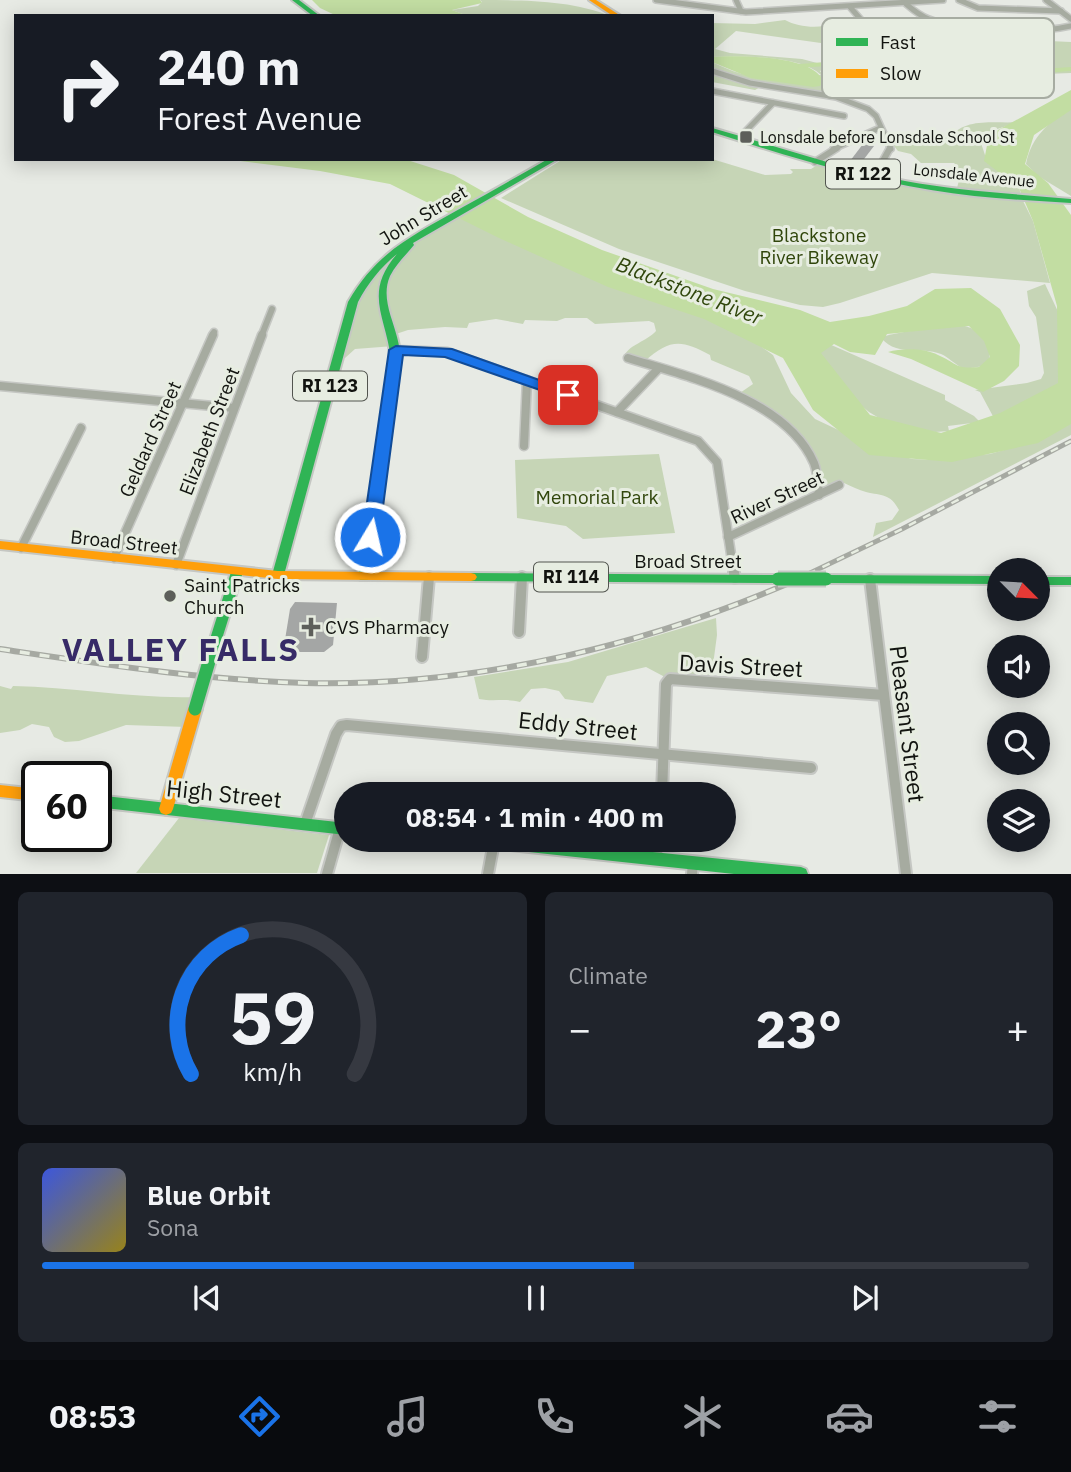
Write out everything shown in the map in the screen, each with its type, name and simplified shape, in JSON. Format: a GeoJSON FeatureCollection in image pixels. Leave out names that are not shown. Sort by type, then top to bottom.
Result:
{"type":"FeatureCollection","features":[{"type":"Feature","properties":{"kind":"main road"},"geometry":{"type":"LineString","coordinates":[[296,0],[314,14]]}},
{"type":"Feature","properties":{"kind":"main road"},"geometry":{"type":"LineString","coordinates":[[592,0],[615,14]]}},
{"type":"Feature","properties":{"kind":"main road","name":"Lonsdale Avenue"},"geometry":{"type":"LineString","coordinates":[[714,131],[874,177],[949,191],[1071,201]]}},
{"type":"Feature","properties":{"kind":"main road","name":"John Street"},"geometry":{"type":"LineString","coordinates":[[278,575],[355,297],[366,276],[431,230],[550,161]]}},
{"type":"Feature","properties":{"kind":"main road","name":"RI 123"},"geometry":{"type":"LineString","coordinates":[[364,576],[396,350],[380,296],[388,261]]}},
{"type":"Feature","properties":{"kind":"main road"},"geometry":{"type":"LineString","coordinates":[[355,297],[367,293],[380,296]]}},
{"type":"Feature","properties":{"kind":"main road","name":"Broad Street"},"geometry":{"type":"LineString","coordinates":[[0,545],[278,575],[987,580]]}},
{"type":"Feature","properties":{"kind":"main road"},"geometry":{"type":"LineString","coordinates":[[166,808],[237,572]]}},
{"type":"Feature","properties":{"kind":"main road"},"geometry":{"type":"LineString","coordinates":[[1050,580],[1071,581]]}},
{"type":"Feature","properties":{"kind":"main road"},"geometry":{"type":"LineString","coordinates":[[0,791],[21,793]]}},
{"type":"Feature","properties":{"kind":"main road","name":"High Street"},"geometry":{"type":"LineString","coordinates":[[112,803],[334,828]]}},
{"type":"Feature","properties":{"kind":"main road"},"geometry":{"type":"LineString","coordinates":[[596,852],[657,858],[692,868],[802,873]]}},
{"type":"Feature","properties":{"kind":"street"},"geometry":{"type":"LineString","coordinates":[[656,0],[741,11],[884,6],[943,0]]}},
{"type":"Feature","properties":{"kind":"street"},"geometry":{"type":"LineString","coordinates":[[736,0],[743,9],[741,11]]}},
{"type":"Feature","properties":{"kind":"street"},"geometry":{"type":"LineString","coordinates":[[831,0],[838,8]]}},
{"type":"Feature","properties":{"kind":"street"},"geometry":{"type":"LineString","coordinates":[[877,0],[884,6]]}},
{"type":"Feature","properties":{"kind":"street"},"geometry":{"type":"LineString","coordinates":[[958,0],[978,8],[1061,10]]}},
{"type":"Feature","properties":{"kind":"street"},"geometry":{"type":"LineString","coordinates":[[1046,0],[1071,19]]}},
{"type":"Feature","properties":{"kind":"street"},"geometry":{"type":"LineString","coordinates":[[906,4],[926,18]]}},
{"type":"Feature","properties":{"kind":"street"},"geometry":{"type":"LineString","coordinates":[[850,7],[860,18]]}},
{"type":"Feature","properties":{"kind":"street"},"geometry":{"type":"LineString","coordinates":[[714,72],[750,83],[822,96]]}},
{"type":"Feature","properties":{"kind":"street"},"geometry":{"type":"LineString","coordinates":[[714,92],[844,116]]}},
{"type":"Feature","properties":{"kind":"street"},"geometry":{"type":"LineString","coordinates":[[833,98],[873,112],[891,149],[874,177]]}},
{"type":"Feature","properties":{"kind":"street"},"geometry":{"type":"LineString","coordinates":[[738,138],[773,103]]}},
{"type":"Feature","properties":{"kind":"street"},"geometry":{"type":"LineString","coordinates":[[815,162],[834,149],[880,128]]}},
{"type":"Feature","properties":{"kind":"street","name":"Elizabeth Street"},"geometry":{"type":"LineString","coordinates":[[176,565],[272,309]]}},
{"type":"Feature","properties":{"kind":"street","name":"Geldard Street"},"geometry":{"type":"LineString","coordinates":[[114,558],[214,332]]}},
{"type":"Feature","properties":{"kind":"street"},"geometry":{"type":"LineString","coordinates":[[396,350],[447,352],[698,441],[710,452],[719,470],[735,578]]}},
{"type":"Feature","properties":{"kind":"street"},"geometry":{"type":"LineString","coordinates":[[628,358],[738,395],[772,414],[804,446],[818,483],[819,495]]}},
{"type":"Feature","properties":{"kind":"street"},"geometry":{"type":"LineString","coordinates":[[617,412],[659,368]]}},
{"type":"Feature","properties":{"kind":"street"},"geometry":{"type":"LineString","coordinates":[[524,446],[527,380]]}},
{"type":"Feature","properties":{"kind":"street"},"geometry":{"type":"LineString","coordinates":[[0,386],[234,408]]}},
{"type":"Feature","properties":{"kind":"street"},"geometry":{"type":"LineString","coordinates":[[21,548],[81,428]]}},
{"type":"Feature","properties":{"kind":"street","name":"River Street"},"geometry":{"type":"LineString","coordinates":[[728,537],[839,485]]}},
{"type":"Feature","properties":{"kind":"street"},"geometry":{"type":"LineString","coordinates":[[422,657],[429,577]]}},
{"type":"Feature","properties":{"kind":"street"},"geometry":{"type":"LineString","coordinates":[[519,632],[522,577]]}},
{"type":"Feature","properties":{"kind":"street","name":"Pleasant Street"},"geometry":{"type":"LineString","coordinates":[[870,579],[906,873]]}},
{"type":"Feature","properties":{"kind":"street","name":"Davis Street"},"geometry":{"type":"LineString","coordinates":[[663,782],[666,684],[670,679],[884,695]]}},
{"type":"Feature","properties":{"kind":"street","name":"Eddy Street"},"geometry":{"type":"LineString","coordinates":[[305,824],[336,734],[341,726],[354,724],[811,768]]}},
{"type":"Feature","properties":{"kind":"street"},"geometry":{"type":"LineString","coordinates":[[327,873],[335,852]]}},
{"type":"Feature","properties":{"kind":"street"},"geometry":{"type":"LineString","coordinates":[[488,873],[492,852]]}},
{"type":"Feature","properties":{"kind":"street"},"geometry":{"type":"LineString","coordinates":[[657,852],[657,858]]}},
{"type":"Feature","properties":{"kind":"green space"},"geometry":{"type":"Polygon","coordinates":[[[480,0],[563,4],[604,14],[463,14],[452,10],[478,6],[482,2],[480,0]]]}},
{"type":"Feature","properties":{"kind":"green space"},"geometry":{"type":"Polygon","coordinates":[[[785,20],[808,27],[822,26],[822,43],[736,31],[715,49],[730,53],[802,59],[822,64],[822,94],[764,85],[755,90],[714,82],[714,63],[727,69],[765,78],[821,75],[812,68],[785,60],[714,57],[714,23],[755,24],[785,20]]]}},
{"type":"Feature","properties":{"kind":"green space"},"geometry":{"type":"Polygon","coordinates":[[[1054,41],[1071,42],[1071,73],[1054,74],[1054,41]]]}},
{"type":"Feature","properties":{"kind":"green space"},"geometry":{"type":"Polygon","coordinates":[[[1071,108],[1071,196],[1038,176],[1026,164],[1028,154],[1042,131],[1071,108]]]}},
{"type":"Feature","properties":{"kind":"green space"},"geometry":{"type":"Polygon","coordinates":[[[1019,122],[988,132],[966,132],[981,143],[985,155],[1019,188],[1021,194],[992,196],[956,192],[959,180],[954,175],[954,163],[921,163],[911,154],[898,151],[889,140],[889,137],[951,137],[957,131],[973,124],[1019,122]]]}},
{"type":"Feature","properties":{"kind":"green space","name":"Blackstone River Bikeway"},"geometry":{"type":"Polygon","coordinates":[[[714,160],[765,175],[791,174],[793,172],[790,169],[811,169],[819,164],[955,192],[955,195],[1023,201],[1033,221],[1050,283],[932,273],[840,303],[823,307],[800,305],[745,291],[619,249],[501,198],[560,161],[714,160]]]}},
{"type":"Feature","properties":{"kind":"green space"},"geometry":{"type":"Polygon","coordinates":[[[454,216],[724,320],[773,355],[791,393],[815,419],[881,450],[912,459],[932,460],[990,454],[1018,446],[1071,420],[1071,435],[873,537],[876,523],[892,520],[899,510],[896,505],[885,496],[844,483],[822,492],[809,459],[800,446],[779,424],[737,395],[753,384],[749,376],[711,360],[710,355],[683,344],[668,345],[644,362],[624,356],[656,331],[654,323],[649,321],[595,324],[587,318],[565,318],[557,321],[525,320],[523,324],[496,319],[469,323],[467,328],[408,330],[393,335],[394,346],[355,349],[345,358],[340,357],[355,298],[383,260],[454,216]]]}},
{"type":"Feature","properties":{"kind":"green space"},"geometry":{"type":"Polygon","coordinates":[[[1045,284],[1061,318],[1067,381],[995,420],[980,392],[975,390],[1027,383],[1041,379],[1044,373],[1036,317],[1029,306],[1027,291],[1045,284]]]}},
{"type":"Feature","properties":{"kind":"green space"},"geometry":{"type":"Polygon","coordinates":[[[944,323],[962,325],[977,331],[986,342],[990,361],[984,366],[964,369],[941,354],[895,348],[882,339],[882,337],[944,323]]]}},
{"type":"Feature","properties":{"kind":"green space"},"geometry":{"type":"Polygon","coordinates":[[[820,340],[945,395],[945,400],[980,422],[948,426],[949,431],[935,432],[889,424],[869,412],[843,390],[818,351],[820,340]]]}},
{"type":"Feature","properties":{"kind":"green space","name":"Memorial Park"},"geometry":{"type":"Polygon","coordinates":[[[659,454],[675,533],[583,539],[566,526],[517,518],[515,460],[659,454]]]}},
{"type":"Feature","properties":{"kind":"green space"},"geometry":{"type":"Polygon","coordinates":[[[716,618],[717,635],[711,680],[666,681],[663,676],[646,667],[607,676],[593,703],[565,699],[559,691],[545,688],[531,689],[520,702],[479,699],[474,677],[568,662],[716,618]]]}},
{"type":"Feature","properties":{"kind":"green space"},"geometry":{"type":"Polygon","coordinates":[[[0,686],[11,689],[13,686],[196,697],[187,727],[126,725],[79,741],[65,742],[54,737],[49,727],[32,724],[20,730],[0,733],[0,686]]]}},
{"type":"Feature","properties":{"kind":"green space"},"geometry":{"type":"Polygon","coordinates":[[[179,818],[329,835],[317,873],[136,873],[179,818]]]}},
{"type":"Feature","properties":{"kind":"water"},"geometry":{"type":"Polygon","coordinates":[[[312,0],[480,0],[482,3],[452,10],[463,14],[333,14],[320,8],[312,0]]]}},
{"type":"Feature","properties":{"kind":"water"},"geometry":{"type":"Polygon","coordinates":[[[714,57],[756,57],[791,62],[806,66],[817,73],[822,83],[813,87],[751,78],[714,63],[714,57]]]}},
{"type":"Feature","properties":{"kind":"water","name":"Blackstone River"},"geometry":{"type":"Polygon","coordinates":[[[1071,90],[1071,110],[1034,135],[1025,164],[1048,183],[1071,215],[1071,424],[1038,443],[952,462],[869,455],[813,410],[783,358],[704,319],[608,287],[499,238],[390,184],[320,171],[241,161],[410,161],[454,175],[528,217],[602,250],[713,289],[800,310],[830,322],[907,306],[935,289],[971,288],[1000,309],[1020,345],[1019,366],[1004,381],[983,392],[911,359],[888,352],[920,350],[960,366],[979,367],[990,357],[984,341],[969,326],[887,334],[875,355],[850,352],[834,344],[821,353],[870,415],[941,433],[1000,413],[1058,383],[1057,306],[1033,221],[1019,188],[984,161],[989,135],[1071,90]]]}},
{"type":"Feature","properties":{"kind":"building"},"geometry":{"type":"Polygon","coordinates":[[[863,144],[874,146],[861,163],[850,161],[863,144]]]}},
{"type":"Feature","properties":{"kind":"building","name":"CVS Pharmacy"},"geometry":{"type":"Polygon","coordinates":[[[295,602],[337,603],[333,645],[324,652],[283,652],[290,609],[295,602]]]}},
{"type":"Feature","properties":{"kind":"waterway"},"geometry":{"type":"LineString","coordinates":[[800,66],[822,64]]}},
{"type":"Feature","properties":{"kind":"waterway"},"geometry":{"type":"LineString","coordinates":[[1054,70],[1071,69]]}},
{"type":"Feature","properties":{"kind":"railway"},"geometry":{"type":"LineString","coordinates":[[808,574],[902,529],[1071,441]]}},
{"type":"Feature","properties":{"kind":"railway"},"geometry":{"type":"LineString","coordinates":[[0,649],[228,679],[305,683],[435,677],[500,669],[628,640],[691,621],[812,573]]}},
{"type":"Feature","properties":{"kind":"traffic: fast"},"geometry":{"type":"LineString","coordinates":[[295,0],[314,14]]}},
{"type":"Feature","properties":{"kind":"traffic: fast"},"geometry":{"type":"LineString","coordinates":[[714,131],[820,163],[903,183],[966,193],[1071,201]]}},
{"type":"Feature","properties":{"kind":"traffic: fast"},"geometry":{"type":"LineString","coordinates":[[278,575],[353,302],[362,286],[398,249],[550,161]]}},
{"type":"Feature","properties":{"kind":"traffic: fast"},"geometry":{"type":"LineString","coordinates":[[364,577],[396,359],[394,341],[382,301],[382,290],[385,277],[410,245]]}},
{"type":"Feature","properties":{"kind":"traffic: fast"},"geometry":{"type":"LineString","coordinates":[[210,658],[237,572]]}},
{"type":"Feature","properties":{"kind":"traffic: fast"},"geometry":{"type":"LineString","coordinates":[[471,577],[778,579]]}},
{"type":"Feature","properties":{"kind":"traffic: fast"},"geometry":{"type":"LineString","coordinates":[[778,579],[826,579]]}},
{"type":"Feature","properties":{"kind":"traffic: fast"},"geometry":{"type":"LineString","coordinates":[[826,579],[987,580]]}},
{"type":"Feature","properties":{"kind":"traffic: fast"},"geometry":{"type":"LineString","coordinates":[[1050,581],[1071,581]]}},
{"type":"Feature","properties":{"kind":"traffic: fast"},"geometry":{"type":"LineString","coordinates":[[195,709],[210,658]]}},
{"type":"Feature","properties":{"kind":"traffic: fast"},"geometry":{"type":"LineString","coordinates":[[112,803],[334,828]]}},
{"type":"Feature","properties":{"kind":"traffic: fast"},"geometry":{"type":"LineString","coordinates":[[589,852],[801,874]]}},
{"type":"Feature","properties":{"kind":"traffic: slow"},"geometry":{"type":"LineString","coordinates":[[592,0],[615,14]]}},
{"type":"Feature","properties":{"kind":"traffic: slow"},"geometry":{"type":"LineString","coordinates":[[0,545],[278,575],[471,577]]}},
{"type":"Feature","properties":{"kind":"traffic: slow"},"geometry":{"type":"LineString","coordinates":[[166,809],[195,709]]}},
{"type":"Feature","properties":{"kind":"traffic: slow"},"geometry":{"type":"LineString","coordinates":[[0,791],[21,793]]}},
{"type":"Feature","properties":{"kind":"place","name":"Lonsdale before Lonsdale School St"},"geometry":{"type":"Point","coordinates":[746,137]}},
{"type":"Feature","properties":{"kind":"place","name":"Saint Patricks Church"},"geometry":{"type":"Point","coordinates":[170,596]}},
{"type":"Feature","properties":{"kind":"place","name":"CVS Pharmacy"},"geometry":{"type":"Point","coordinates":[311,627]}},
{"type":"Feature","properties":{"kind":"district","name":"VALLEY FALLS"},"geometry":{"type":"Point","coordinates":[181,650]}},
{"type":"Feature","properties":{"kind":"route"},"geometry":{"type":"LineString","coordinates":[[370,537],[397,359],[396,350],[447,352],[568,395]]}}]}
